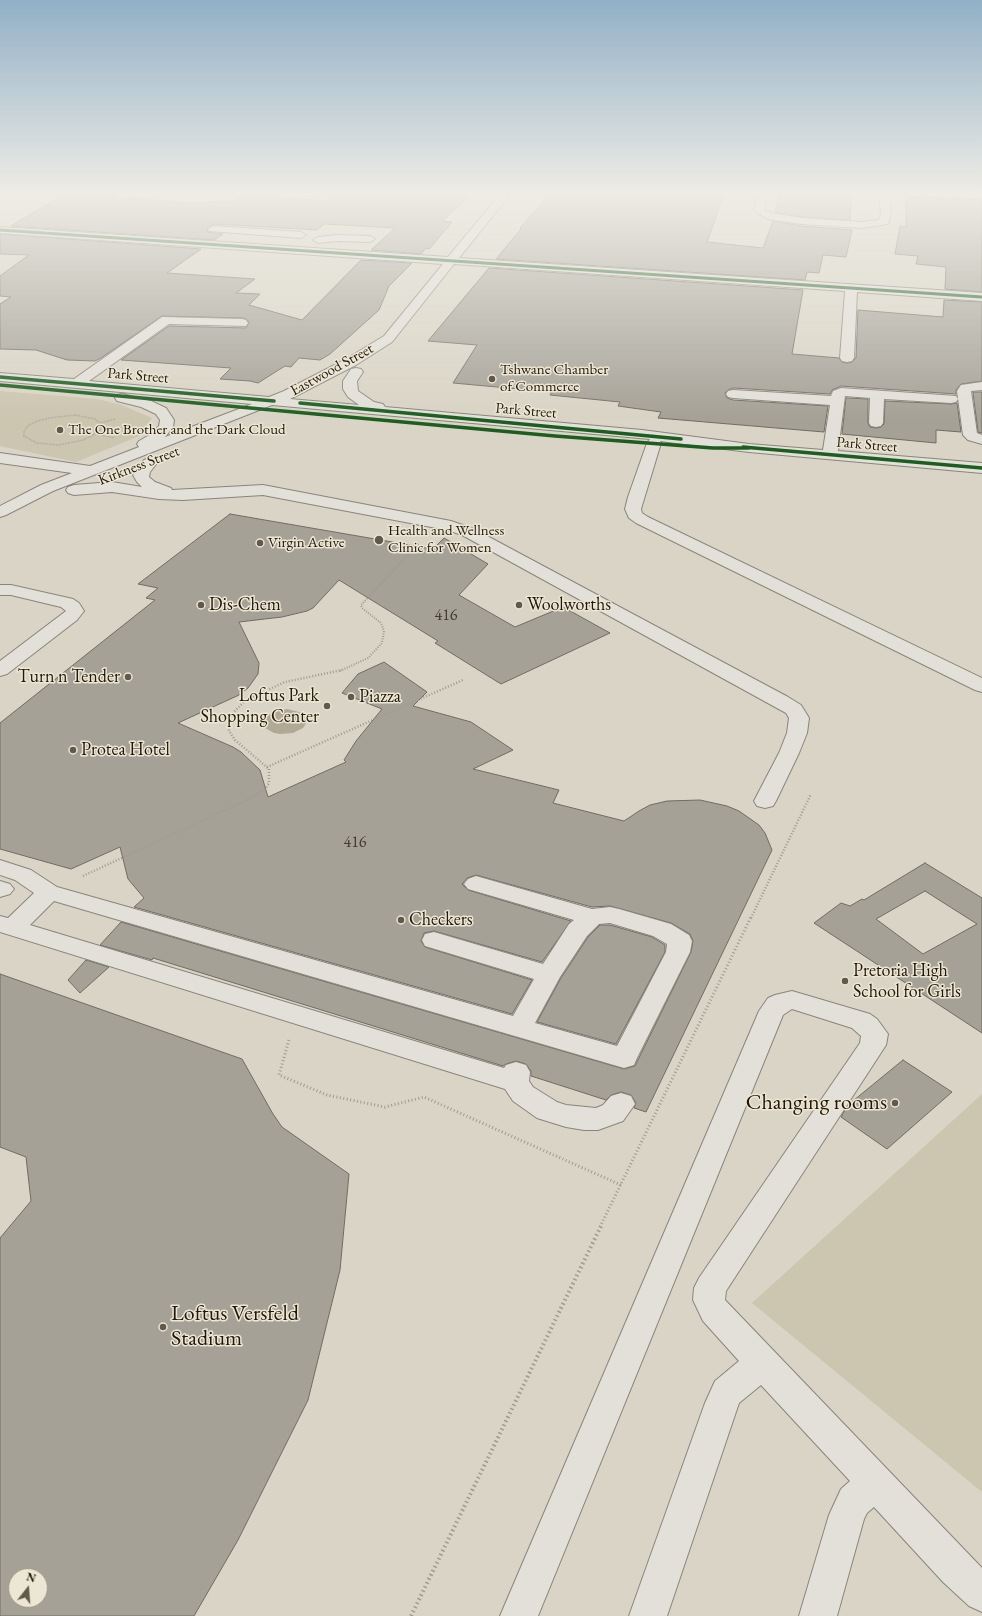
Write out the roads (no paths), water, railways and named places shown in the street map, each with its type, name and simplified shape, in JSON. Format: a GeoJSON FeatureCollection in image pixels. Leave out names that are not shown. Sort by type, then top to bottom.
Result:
{"type":"FeatureCollection","features":[{"type":"Feature","properties":{"kind":"street","name":"Eastwood Street"},"geometry":{"type":"LineString","coordinates":[[278,406],[388,339],[446,267]]}},
{"type":"Feature","properties":{"kind":"street"},"geometry":{"type":"LineString","coordinates":[[546,267],[982,297]]}},
{"type":"Feature","properties":{"kind":"street"},"geometry":{"type":"LineString","coordinates":[[847,358],[851,288]]}},
{"type":"Feature","properties":{"kind":"street"},"geometry":{"type":"LineString","coordinates":[[80,388],[166,320],[172,319],[242,323]]}},
{"type":"Feature","properties":{"kind":"street","name":"Eastwood Street"},"geometry":{"type":"LineString","coordinates":[[278,406],[300,403],[326,390],[356,372],[379,356],[387,345],[388,339]]}},
{"type":"Feature","properties":{"kind":"street"},"geometry":{"type":"LineString","coordinates":[[356,372],[350,381],[350,389],[353,394],[369,405],[396,412]]}},
{"type":"Feature","properties":{"kind":"street","name":"Park Street"},"geometry":{"type":"LineString","coordinates":[[0,377],[80,388],[255,408],[278,406]]}},
{"type":"Feature","properties":{"kind":"street","name":"Park Street"},"geometry":{"type":"LineString","coordinates":[[0,385],[80,388],[278,406],[554,436],[713,448],[749,448]]}},
{"type":"Feature","properties":{"kind":"street"},"geometry":{"type":"LineString","coordinates":[[982,386],[966,388],[964,391],[975,426],[970,435],[982,440]]}},
{"type":"Feature","properties":{"kind":"street"},"geometry":{"type":"LineString","coordinates":[[80,388],[146,404],[161,411],[167,420],[166,427],[158,436],[113,462]]}},
{"type":"Feature","properties":{"kind":"street"},"geometry":{"type":"LineString","coordinates":[[830,455],[838,394],[841,392],[951,399]]}},
{"type":"Feature","properties":{"kind":"street"},"geometry":{"type":"LineString","coordinates":[[733,394],[837,401]]}},
{"type":"Feature","properties":{"kind":"street"},"geometry":{"type":"LineString","coordinates":[[876,423],[877,394]]}},
{"type":"Feature","properties":{"kind":"street","name":"Park Street"},"geometry":{"type":"LineString","coordinates":[[300,403],[642,434],[749,448],[982,468]]}},
{"type":"Feature","properties":{"kind":"street","name":"Kirkness Street"},"geometry":{"type":"LineString","coordinates":[[2,519],[74,490],[149,463],[278,406]]}},
{"type":"Feature","properties":{"kind":"street","name":"Kirkness Street"},"geometry":{"type":"LineString","coordinates":[[2,519],[48,488],[255,408]]}},
{"type":"Feature","properties":{"kind":"street"},"geometry":{"type":"LineString","coordinates":[[654,443],[633,509],[635,514],[642,520],[982,686]]}},
{"type":"Feature","properties":{"kind":"street"},"geometry":{"type":"LineString","coordinates":[[0,458],[42,465],[92,470],[112,477]]}},
{"type":"Feature","properties":{"kind":"street"},"geometry":{"type":"LineString","coordinates":[[149,463],[141,475],[144,482],[155,488],[176,495]]}},
{"type":"Feature","properties":{"kind":"street"},"geometry":{"type":"LineString","coordinates":[[74,490],[112,487],[176,495],[263,490],[452,526],[468,532],[782,701],[794,709],[799,718],[797,733],[789,753],[765,801]]}},
{"type":"Feature","properties":{"kind":"street"},"geometry":{"type":"LineString","coordinates":[[0,590],[11,590],[67,603],[73,606],[75,611],[71,616],[0,670]]}},
{"type":"Feature","properties":{"kind":"street"},"geometry":{"type":"LineString","coordinates":[[1,882],[23,875],[49,892],[624,1058],[678,952],[680,941],[662,930],[618,917],[610,915],[592,917],[476,884]]}},
{"type":"Feature","properties":{"kind":"street"},"geometry":{"type":"LineString","coordinates":[[6,926],[49,892]]}},
{"type":"Feature","properties":{"kind":"street"},"geometry":{"type":"LineString","coordinates":[[520,1027],[549,975],[578,930],[592,917]]}},
{"type":"Feature","properties":{"kind":"street"},"geometry":{"type":"LineString","coordinates":[[6,926],[295,1014],[516,1077],[523,1094],[532,1102],[547,1110],[566,1116],[584,1119],[598,1119],[613,1113],[621,1104]]}},
{"type":"Feature","properties":{"kind":"street"},"geometry":{"type":"LineString","coordinates":[[434,940],[549,975]]}},
{"type":"Feature","properties":{"kind":"street"},"geometry":{"type":"LineString","coordinates":[[519,1616],[772,1011],[784,1001],[792,1000],[861,1021],[875,1034],[873,1045],[710,1288],[709,1300],[714,1311],[762,1363],[956,1569],[982,1593]]}},
{"type":"Feature","properties":{"kind":"street"},"geometry":{"type":"LineString","coordinates":[[648,1616],[727,1392],[762,1363]]}},
{"type":"Feature","properties":{"kind":"street"},"geometry":{"type":"LineString","coordinates":[[818,1616],[847,1515],[854,1501],[875,1483]]}},
{"type":"Feature","properties":{"kind":"place","name":"Tshwane Chamber of Commerce"},"geometry":{"type":"Point","coordinates":[492,379]}},
{"type":"Feature","properties":{"kind":"place","name":"The One Brother and the Dark Cloud"},"geometry":{"type":"Point","coordinates":[60,430]}},
{"type":"Feature","properties":{"kind":"place","name":"Health and Wellness Clinic for Women"},"geometry":{"type":"Point","coordinates":[379,540]}},
{"type":"Feature","properties":{"kind":"place","name":"Virgin Active"},"geometry":{"type":"Point","coordinates":[260,543]}},
{"type":"Feature","properties":{"kind":"place","name":"Dis-Chem"},"geometry":{"type":"Point","coordinates":[201,605]}},
{"type":"Feature","properties":{"kind":"place","name":"Woolworths"},"geometry":{"type":"Point","coordinates":[519,605]}},
{"type":"Feature","properties":{"kind":"place","name":"Turn n Tender"},"geometry":{"type":"Point","coordinates":[128,677]}},
{"type":"Feature","properties":{"kind":"place","name":"Piazza"},"geometry":{"type":"Point","coordinates":[351,697]}},
{"type":"Feature","properties":{"kind":"place","name":"Loftus Park Shopping Center"},"geometry":{"type":"Point","coordinates":[327,706]}},
{"type":"Feature","properties":{"kind":"place","name":"Protea Hotel"},"geometry":{"type":"Point","coordinates":[73,750]}},
{"type":"Feature","properties":{"kind":"place","name":"Checkers"},"geometry":{"type":"Point","coordinates":[401,920]}},
{"type":"Feature","properties":{"kind":"place","name":"Pretoria High School for Girls"},"geometry":{"type":"Point","coordinates":[845,981]}},
{"type":"Feature","properties":{"kind":"place","name":"Changing rooms"},"geometry":{"type":"Point","coordinates":[895,1103]}},
{"type":"Feature","properties":{"kind":"place","name":"Loftus Versfeld Stadium"},"geometry":{"type":"Point","coordinates":[163,1327]}}]}
